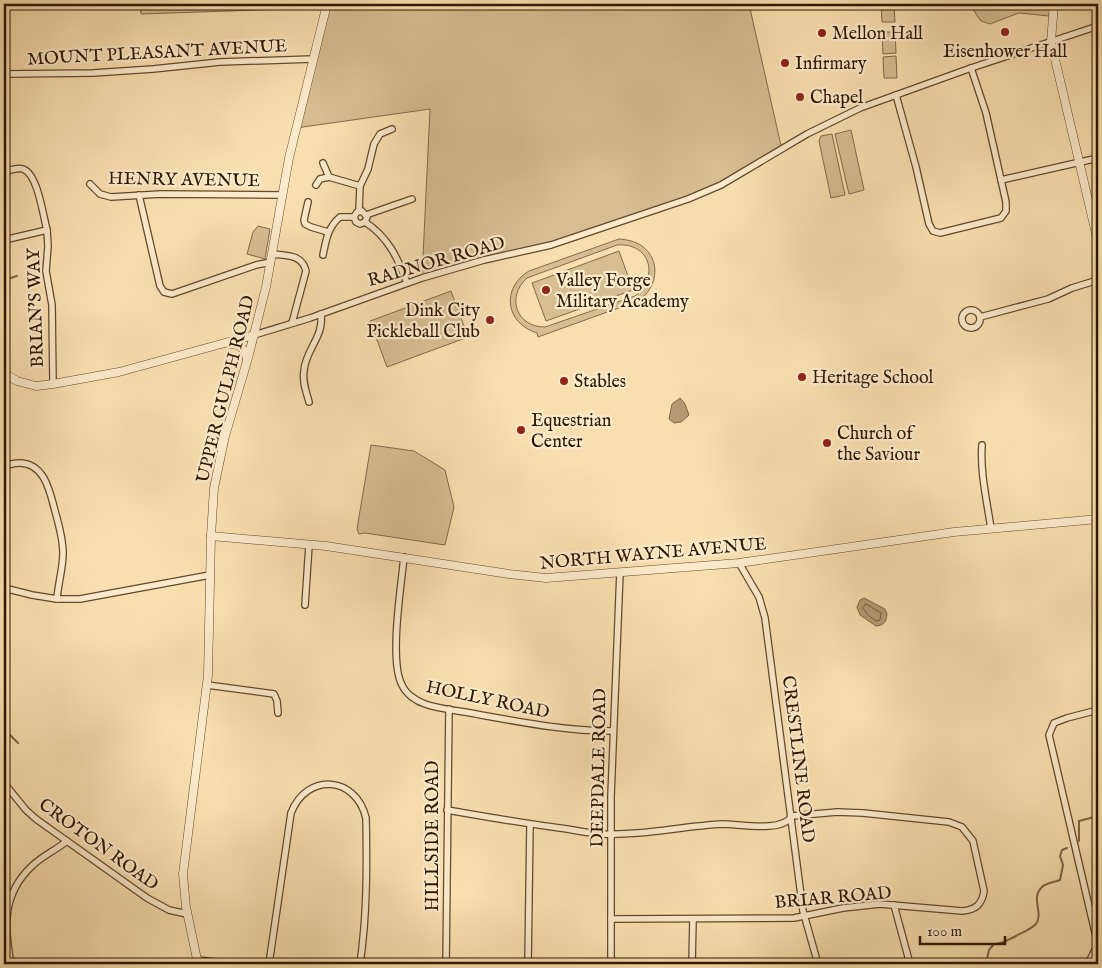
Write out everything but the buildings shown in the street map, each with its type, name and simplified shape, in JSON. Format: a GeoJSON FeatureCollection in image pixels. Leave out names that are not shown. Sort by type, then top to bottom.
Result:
{"type":"FeatureCollection","features":[{"type":"Feature","properties":{"kind":"street","name":"UPPER GULPH ROAD"},"geometry":{"type":"LineString","coordinates":[[198,962],[184,892],[184,857],[207,685],[214,494],[219,461],[247,362],[272,258],[282,195],[296,128],[327,4]]}},
{"type":"Feature","properties":{"kind":"street"},"geometry":{"type":"LineString","coordinates":[[1054,4],[1051,42],[1098,242]]}},
{"type":"Feature","properties":{"kind":"street","name":"RADNOR ROAD"},"geometry":{"type":"LineString","coordinates":[[4,373],[17,381],[36,386],[119,372],[254,335],[407,283],[484,260],[551,245],[695,196],[721,185],[807,134],[860,108],[971,68],[1098,26]]}},
{"type":"Feature","properties":{"kind":"street","name":"MOUNT PLEASANT AVENUE"},"geometry":{"type":"LineString","coordinates":[[4,74],[93,73],[220,62],[312,59]]}},
{"type":"Feature","properties":{"kind":"street"},"geometry":{"type":"LineString","coordinates":[[896,95],[916,167],[929,224],[933,231],[940,233],[1001,218],[1006,211],[1006,202],[986,113],[971,68]]}},
{"type":"Feature","properties":{"kind":"street"},"geometry":{"type":"LineString","coordinates":[[354,218],[355,214],[359,211],[360,186],[368,169],[376,138],[380,134],[392,129]]}},
{"type":"Feature","properties":{"kind":"street"},"geometry":{"type":"LineString","coordinates":[[1001,180],[1098,158]]}},
{"type":"Feature","properties":{"kind":"street"},"geometry":{"type":"LineString","coordinates":[[323,163],[329,177]]}},
{"type":"Feature","properties":{"kind":"street","name":"BRIAN'S WAY"},"geometry":{"type":"LineString","coordinates":[[4,172],[24,169],[30,174],[35,183],[46,230],[48,246],[46,271],[52,305],[53,384]]}},
{"type":"Feature","properties":{"kind":"street"},"geometry":{"type":"LineString","coordinates":[[316,185],[320,179],[329,177],[360,186]]}},
{"type":"Feature","properties":{"kind":"street","name":"HENRY AVENUE"},"geometry":{"type":"LineString","coordinates":[[90,184],[100,194],[111,197],[138,195],[282,195]]}},
{"type":"Feature","properties":{"kind":"street"},"geometry":{"type":"LineString","coordinates":[[138,195],[160,286],[164,292],[172,294],[272,258],[299,258],[304,264],[306,271],[292,323]]}},
{"type":"Feature","properties":{"kind":"street"},"geometry":{"type":"LineString","coordinates":[[366,215],[412,199]]}},
{"type":"Feature","properties":{"kind":"street"},"geometry":{"type":"LineString","coordinates":[[308,202],[304,220],[305,224],[328,232]]}},
{"type":"Feature","properties":{"kind":"street"},"geometry":{"type":"LineString","coordinates":[[359,211],[364,212],[366,215]]}},
{"type":"Feature","properties":{"kind":"street"},"geometry":{"type":"LineString","coordinates":[[365,222],[366,215]]}},
{"type":"Feature","properties":{"kind":"street"},"geometry":{"type":"LineString","coordinates":[[323,255],[328,232],[334,223],[340,217],[354,218]]}},
{"type":"Feature","properties":{"kind":"street"},"geometry":{"type":"LineString","coordinates":[[354,218],[358,224],[365,222],[376,229],[390,246],[407,283]]}},
{"type":"Feature","properties":{"kind":"street","name":"BRIAN'S WAY"},"geometry":{"type":"LineString","coordinates":[[4,240],[46,230]]}},
{"type":"Feature","properties":{"kind":"street"},"geometry":{"type":"LineString","coordinates":[[980,317],[1048,300],[1072,288],[1098,280]]}},
{"type":"Feature","properties":{"kind":"street"},"geometry":{"type":"LineString","coordinates":[[309,402],[304,382],[304,370],[306,359],[322,325],[320,314]]}},
{"type":"Feature","properties":{"kind":"street"},"geometry":{"type":"LineString","coordinates":[[223,344],[240,346],[244,349],[247,362]]}},
{"type":"Feature","properties":{"kind":"street"},"geometry":{"type":"LineString","coordinates":[[982,445],[981,470],[991,529]]}},
{"type":"Feature","properties":{"kind":"street"},"geometry":{"type":"LineString","coordinates":[[4,466],[19,463],[28,465],[38,470],[48,484],[62,543],[63,555],[57,599]]}},
{"type":"Feature","properties":{"kind":"street","name":"NORTH WAYNE AVENUE"},"geometry":{"type":"LineString","coordinates":[[211,536],[309,545],[404,557],[532,577],[739,562],[954,532],[1098,519]]}},
{"type":"Feature","properties":{"kind":"street"},"geometry":{"type":"LineString","coordinates":[[305,606],[309,545]]}},
{"type":"Feature","properties":{"kind":"street","name":"HOLLY ROAD"},"geometry":{"type":"LineString","coordinates":[[404,557],[396,648],[396,670],[402,685],[414,698],[424,704],[559,728],[613,731]]}},
{"type":"Feature","properties":{"kind":"street","name":"CRESTLINE ROAD"},"geometry":{"type":"LineString","coordinates":[[739,562],[759,596],[766,618],[804,916],[818,964]]}},
{"type":"Feature","properties":{"kind":"street","name":"DEEPDALE ROAD"},"geometry":{"type":"LineString","coordinates":[[611,964],[610,796],[620,572]]}},
{"type":"Feature","properties":{"kind":"street"},"geometry":{"type":"LineString","coordinates":[[4,588],[57,599],[80,599],[210,575]]}},
{"type":"Feature","properties":{"kind":"street"},"geometry":{"type":"LineString","coordinates":[[207,685],[274,694],[278,713]]}},
{"type":"Feature","properties":{"kind":"street","name":"HILLSIDE ROAD"},"geometry":{"type":"LineString","coordinates":[[446,964],[449,709]]}},
{"type":"Feature","properties":{"kind":"street"},"geometry":{"type":"LineString","coordinates":[[1088,964],[1098,945],[1049,735],[1054,723],[1098,710]]}},
{"type":"Feature","properties":{"kind":"street","name":"CROTON ROAD"},"geometry":{"type":"LineString","coordinates":[[4,783],[26,810],[147,898],[168,910],[188,914]]}},
{"type":"Feature","properties":{"kind":"street"},"geometry":{"type":"LineString","coordinates":[[269,964],[291,813],[302,794],[312,787],[326,784],[341,787],[354,795],[362,805],[366,818],[366,902],[360,964]]}},
{"type":"Feature","properties":{"kind":"street"},"geometry":{"type":"LineString","coordinates":[[447,810],[602,834],[724,824],[757,826],[782,823],[792,816]]}},
{"type":"Feature","properties":{"kind":"street","name":"BRIAR ROAD"},"geometry":{"type":"LineString","coordinates":[[611,919],[804,916],[873,904],[894,904],[953,911],[967,910],[978,906],[983,899],[983,886],[975,846],[966,831],[958,825],[949,822],[862,813],[836,812],[792,816]]}},
{"type":"Feature","properties":{"kind":"street"},"geometry":{"type":"LineString","coordinates":[[528,964],[530,824]]}},
{"type":"Feature","properties":{"kind":"street"},"geometry":{"type":"LineString","coordinates":[[11,964],[5,939],[6,915],[15,889],[23,875],[33,865],[67,841]]}},
{"type":"Feature","properties":{"kind":"street"},"geometry":{"type":"LineString","coordinates":[[894,904],[910,964]]}},
{"type":"Feature","properties":{"kind":"street"},"geometry":{"type":"LineString","coordinates":[[692,964],[693,919]]}},
{"type":"Feature","properties":{"kind":"street"},"geometry":{"type":"LineString","coordinates":[[198,962],[236,964]]}},
{"type":"Feature","properties":{"kind":"shaded area"},"geometry":{"type":"Polygon","coordinates":[[[140,4],[290,4],[288,9],[141,14],[140,4]]]}},
{"type":"Feature","properties":{"kind":"shaded area"},"geometry":{"type":"Polygon","coordinates":[[[327,4],[749,4],[782,150],[721,185],[551,245],[422,278],[430,109],[296,128],[327,4]]]}},
{"type":"Feature","properties":{"kind":"shaded area"},"geometry":{"type":"Polygon","coordinates":[[[881,4],[894,4],[895,22],[882,22],[881,4]]]}},
{"type":"Feature","properties":{"kind":"shaded area"},"geometry":{"type":"Polygon","coordinates":[[[975,4],[1051,4],[1049,16],[1019,13],[990,24],[981,21],[974,11],[975,4]]]}},
{"type":"Feature","properties":{"kind":"shaded area"},"geometry":{"type":"Polygon","coordinates":[[[882,32],[895,32],[896,53],[883,54],[882,32]]]}},
{"type":"Feature","properties":{"kind":"shaded area"},"geometry":{"type":"Polygon","coordinates":[[[896,56],[897,78],[884,78],[883,57],[896,56]]]}},
{"type":"Feature","properties":{"kind":"shaded area"},"geometry":{"type":"Polygon","coordinates":[[[851,130],[864,190],[849,194],[835,134],[851,130]]]}},
{"type":"Feature","properties":{"kind":"shaded area"},"geometry":{"type":"Polygon","coordinates":[[[832,134],[845,195],[831,198],[819,141],[821,136],[832,134]]]}},
{"type":"Feature","properties":{"kind":"shaded area"},"geometry":{"type":"Polygon","coordinates":[[[258,226],[270,229],[265,259],[247,254],[253,232],[258,226]]]}},
{"type":"Feature","properties":{"kind":"shaded area"},"geometry":{"type":"Polygon","coordinates":[[[619,239],[629,240],[645,248],[651,256],[655,267],[650,289],[639,300],[538,337],[537,333],[526,328],[518,321],[510,305],[514,286],[529,271],[619,239]],[[617,245],[527,278],[517,294],[517,310],[521,317],[535,326],[545,327],[635,296],[643,288],[647,280],[648,262],[637,249],[617,245]]]}},
{"type":"Feature","properties":{"kind":"shaded area"},"geometry":{"type":"Polygon","coordinates":[[[619,251],[633,290],[546,321],[532,283],[619,251]]]}},
{"type":"Feature","properties":{"kind":"shaded area"},"geometry":{"type":"Polygon","coordinates":[[[451,291],[468,337],[387,367],[370,321],[451,291]]]}},
{"type":"Feature","properties":{"kind":"shaded area"},"geometry":{"type":"Polygon","coordinates":[[[371,445],[414,451],[445,470],[454,507],[445,545],[365,533],[359,534],[357,529],[371,445]]]}},
{"type":"Feature","properties":{"kind":"water"},"geometry":{"type":"Polygon","coordinates":[[[680,398],[685,404],[689,415],[681,422],[674,423],[669,419],[672,404],[680,398]]]}},
{"type":"Feature","properties":{"kind":"water"},"geometry":{"type":"Polygon","coordinates":[[[864,598],[885,609],[887,614],[883,624],[876,626],[860,615],[857,607],[860,600],[864,598]]]}},
{"type":"Feature","properties":{"kind":"waterway"},"geometry":{"type":"LineString","coordinates":[[4,280],[17,276]]}},
{"type":"Feature","properties":{"kind":"waterway"},"geometry":{"type":"LineString","coordinates":[[6,731],[18,743]]}},
{"type":"Feature","properties":{"kind":"waterway"},"geometry":{"type":"LineString","coordinates":[[1079,841],[1079,821],[1098,816]]}},
{"type":"Feature","properties":{"kind":"waterway"},"geometry":{"type":"LineString","coordinates":[[988,964],[986,963],[989,950],[994,944],[1005,942],[1036,924],[1039,915],[1037,901],[1039,891],[1046,884],[1060,880],[1063,865],[1060,856],[1062,850],[1067,848]]}},
{"type":"Feature","properties":{"kind":"place","name":"Eisenhower Hall"},"geometry":{"type":"Point","coordinates":[1005,32]}},
{"type":"Feature","properties":{"kind":"place","name":"Mellon Hall"},"geometry":{"type":"Point","coordinates":[822,33]}},
{"type":"Feature","properties":{"kind":"place","name":"Infirmary"},"geometry":{"type":"Point","coordinates":[785,63]}},
{"type":"Feature","properties":{"kind":"place","name":"Chapel"},"geometry":{"type":"Point","coordinates":[800,97]}},
{"type":"Feature","properties":{"kind":"place","name":"Valley Forge Military Academy"},"geometry":{"type":"Point","coordinates":[546,290]}},
{"type":"Feature","properties":{"kind":"place","name":"Dink City Pickleball Club"},"geometry":{"type":"Point","coordinates":[490,320]}},
{"type":"Feature","properties":{"kind":"place","name":"Heritage School"},"geometry":{"type":"Point","coordinates":[802,377]}},
{"type":"Feature","properties":{"kind":"place","name":"Stables"},"geometry":{"type":"Point","coordinates":[564,381]}},
{"type":"Feature","properties":{"kind":"place","name":"Equestrian Center"},"geometry":{"type":"Point","coordinates":[521,430]}},
{"type":"Feature","properties":{"kind":"place","name":"Church of the Saviour"},"geometry":{"type":"Point","coordinates":[827,443]}}]}
